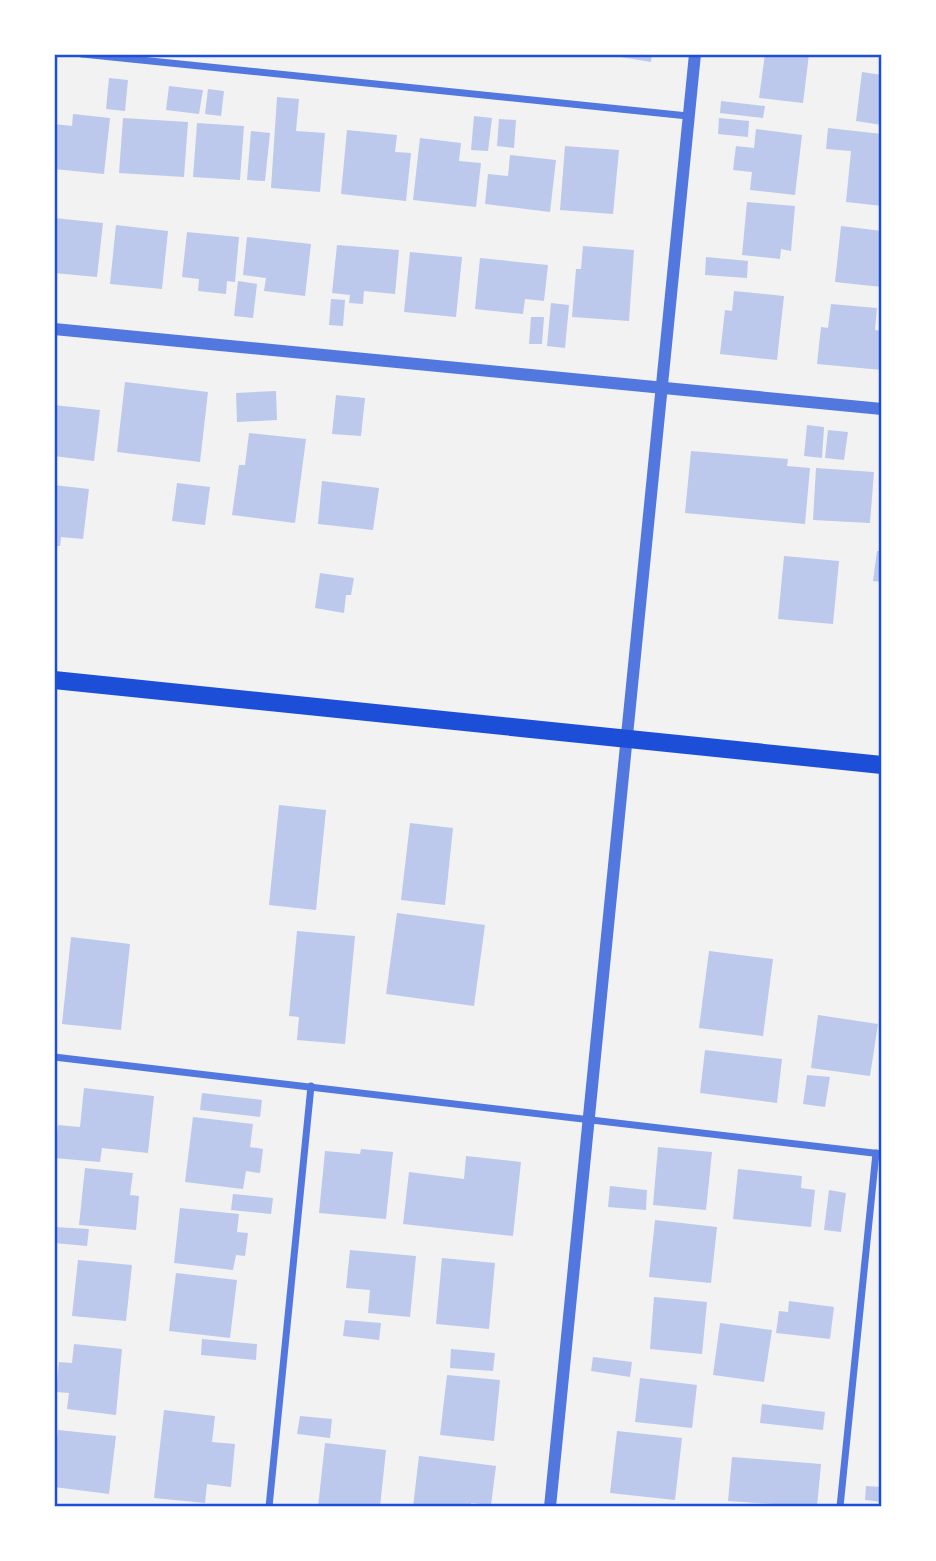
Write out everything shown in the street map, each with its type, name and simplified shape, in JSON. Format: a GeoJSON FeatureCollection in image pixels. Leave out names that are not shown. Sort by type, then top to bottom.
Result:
{"type":"FeatureCollection","features":[{"type":"Feature","properties":{"kind":"main road"},"geometry":{"type":"LineString","coordinates":[[54,680],[882,765]]}},
{"type":"Feature","properties":{"kind":"street"},"geometry":{"type":"LineString","coordinates":[[82,54],[688,116]]}},
{"type":"Feature","properties":{"kind":"street"},"geometry":{"type":"LineString","coordinates":[[550,1507],[695,54]]}},
{"type":"Feature","properties":{"kind":"street"},"geometry":{"type":"LineString","coordinates":[[54,329],[882,409]]}},
{"type":"Feature","properties":{"kind":"street"},"geometry":{"type":"LineString","coordinates":[[54,1057],[879,1154],[840,1507]]}},
{"type":"Feature","properties":{"kind":"street"},"geometry":{"type":"LineString","coordinates":[[269,1507],[311,1086]]}},
{"type":"Feature","properties":{"kind":"building"},"geometry":{"type":"Polygon","coordinates":[[[602,54],[652,54],[651,62],[602,54]]]}},
{"type":"Feature","properties":{"kind":"building"},"geometry":{"type":"Polygon","coordinates":[[[765,54],[809,54],[803,103],[759,98],[765,54]]]}},
{"type":"Feature","properties":{"kind":"building"},"geometry":{"type":"Polygon","coordinates":[[[862,72],[882,75],[882,125],[856,121],[862,72]]]}},
{"type":"Feature","properties":{"kind":"building"},"geometry":{"type":"Polygon","coordinates":[[[109,78],[128,80],[125,111],[106,109],[109,78]]]}},
{"type":"Feature","properties":{"kind":"building"},"geometry":{"type":"Polygon","coordinates":[[[169,86],[203,90],[199,114],[166,110],[169,86]]]}},
{"type":"Feature","properties":{"kind":"building"},"geometry":{"type":"Polygon","coordinates":[[[208,89],[224,91],[221,116],[205,114],[208,89]]]}},
{"type":"Feature","properties":{"kind":"building"},"geometry":{"type":"Polygon","coordinates":[[[277,97],[299,99],[296,131],[325,133],[320,192],[271,188],[277,97]]]}},
{"type":"Feature","properties":{"kind":"building"},"geometry":{"type":"Polygon","coordinates":[[[721,101],[765,106],[763,118],[720,113],[721,101]]]}},
{"type":"Feature","properties":{"kind":"building"},"geometry":{"type":"Polygon","coordinates":[[[73,114],[110,118],[104,174],[54,169],[54,124],[72,126],[73,114]]]}},
{"type":"Feature","properties":{"kind":"building"},"geometry":{"type":"Polygon","coordinates":[[[474,116],[492,118],[488,151],[471,150],[474,116]]]}},
{"type":"Feature","properties":{"kind":"building"},"geometry":{"type":"Polygon","coordinates":[[[123,118],[188,122],[184,177],[119,173],[123,118]]]}},
{"type":"Feature","properties":{"kind":"building"},"geometry":{"type":"Polygon","coordinates":[[[719,118],[749,121],[748,137],[718,134],[719,118]]]}},
{"type":"Feature","properties":{"kind":"building"},"geometry":{"type":"Polygon","coordinates":[[[499,119],[516,120],[514,148],[497,146],[499,119]]]}},
{"type":"Feature","properties":{"kind":"building"},"geometry":{"type":"Polygon","coordinates":[[[197,123],[244,126],[240,180],[193,177],[197,123]]]}},
{"type":"Feature","properties":{"kind":"building"},"geometry":{"type":"Polygon","coordinates":[[[828,128],[882,134],[882,206],[846,202],[851,151],[826,149],[828,128]]]}},
{"type":"Feature","properties":{"kind":"building"},"geometry":{"type":"Polygon","coordinates":[[[756,129],[802,135],[795,195],[750,190],[752,172],[733,170],[736,146],[754,148],[756,129]]]}},
{"type":"Feature","properties":{"kind":"building"},"geometry":{"type":"Polygon","coordinates":[[[347,130],[397,135],[395,152],[411,153],[406,201],[341,194],[347,130]]]}},
{"type":"Feature","properties":{"kind":"building"},"geometry":{"type":"Polygon","coordinates":[[[251,131],[270,133],[265,181],[247,180],[251,131]]]}},
{"type":"Feature","properties":{"kind":"building"},"geometry":{"type":"Polygon","coordinates":[[[420,138],[461,143],[459,161],[481,163],[476,207],[413,200],[420,138]]]}},
{"type":"Feature","properties":{"kind":"building"},"geometry":{"type":"Polygon","coordinates":[[[565,146],[619,150],[613,214],[560,210],[565,146]]]}},
{"type":"Feature","properties":{"kind":"building"},"geometry":{"type":"Polygon","coordinates":[[[510,155],[556,160],[550,212],[485,204],[488,174],[508,176],[510,155]]]}},
{"type":"Feature","properties":{"kind":"building"},"geometry":{"type":"Polygon","coordinates":[[[747,202],[795,206],[791,251],[781,249],[780,259],[742,255],[747,202]]]}},
{"type":"Feature","properties":{"kind":"building"},"geometry":{"type":"Polygon","coordinates":[[[54,218],[103,223],[97,277],[54,273],[54,218]]]}},
{"type":"Feature","properties":{"kind":"building"},"geometry":{"type":"Polygon","coordinates":[[[116,225],[168,231],[162,289],[110,284],[116,225]]]}},
{"type":"Feature","properties":{"kind":"building"},"geometry":{"type":"Polygon","coordinates":[[[841,226],[882,231],[882,287],[835,282],[841,226]]]}},
{"type":"Feature","properties":{"kind":"building"},"geometry":{"type":"Polygon","coordinates":[[[187,232],[239,237],[235,282],[227,281],[226,294],[198,291],[199,279],[182,277],[187,232]]]}},
{"type":"Feature","properties":{"kind":"building"},"geometry":{"type":"Polygon","coordinates":[[[247,237],[311,244],[305,296],[264,291],[266,278],[243,275],[247,237]]]}},
{"type":"Feature","properties":{"kind":"building"},"geometry":{"type":"Polygon","coordinates":[[[337,245],[399,250],[395,294],[364,291],[363,304],[349,303],[350,295],[332,293],[337,245]]]}},
{"type":"Feature","properties":{"kind":"building"},"geometry":{"type":"Polygon","coordinates":[[[583,246],[634,250],[629,321],[572,317],[576,269],[581,269],[583,246]]]}},
{"type":"Feature","properties":{"kind":"building"},"geometry":{"type":"Polygon","coordinates":[[[410,252],[462,257],[456,317],[404,312],[410,252]]]}},
{"type":"Feature","properties":{"kind":"building"},"geometry":{"type":"Polygon","coordinates":[[[706,257],[748,261],[747,278],[705,275],[706,257]]]}},
{"type":"Feature","properties":{"kind":"building"},"geometry":{"type":"Polygon","coordinates":[[[480,258],[548,265],[544,301],[525,299],[523,314],[475,309],[480,258]]]}},
{"type":"Feature","properties":{"kind":"building"},"geometry":{"type":"Polygon","coordinates":[[[238,281],[257,284],[253,318],[234,316],[238,281]]]}},
{"type":"Feature","properties":{"kind":"building"},"geometry":{"type":"Polygon","coordinates":[[[734,291],[784,296],[777,360],[720,354],[725,310],[732,311],[734,291]]]}},
{"type":"Feature","properties":{"kind":"building"},"geometry":{"type":"Polygon","coordinates":[[[331,299],[345,300],[343,326],[329,325],[331,299]]]}},
{"type":"Feature","properties":{"kind":"building"},"geometry":{"type":"Polygon","coordinates":[[[551,303],[569,305],[565,348],[547,346],[551,303]]]}},
{"type":"Feature","properties":{"kind":"building"},"geometry":{"type":"Polygon","coordinates":[[[831,304],[877,308],[875,330],[882,331],[882,370],[817,364],[821,327],[828,328],[831,304]]]}},
{"type":"Feature","properties":{"kind":"building"},"geometry":{"type":"Polygon","coordinates":[[[531,317],[544,317],[542,344],[529,344],[531,317]]]}},
{"type":"Feature","properties":{"kind":"building"},"geometry":{"type":"Polygon","coordinates":[[[125,382],[208,392],[200,462],[117,452],[125,382]]]}},
{"type":"Feature","properties":{"kind":"building"},"geometry":{"type":"Polygon","coordinates":[[[276,391],[277,420],[237,422],[236,393],[276,391]]]}},
{"type":"Feature","properties":{"kind":"building"},"geometry":{"type":"Polygon","coordinates":[[[336,395],[365,398],[361,436],[332,434],[336,395]]]}},
{"type":"Feature","properties":{"kind":"building"},"geometry":{"type":"Polygon","coordinates":[[[54,405],[100,410],[94,461],[54,456],[54,405]]]}},
{"type":"Feature","properties":{"kind":"building"},"geometry":{"type":"Polygon","coordinates":[[[807,425],[824,427],[822,458],[804,456],[807,425]]]}},
{"type":"Feature","properties":{"kind":"building"},"geometry":{"type":"Polygon","coordinates":[[[828,430],[848,432],[844,460],[825,458],[828,430]]]}},
{"type":"Feature","properties":{"kind":"building"},"geometry":{"type":"Polygon","coordinates":[[[249,433],[306,439],[295,523],[232,515],[239,465],[245,465],[249,433]]]}},
{"type":"Feature","properties":{"kind":"building"},"geometry":{"type":"Polygon","coordinates":[[[691,451],[788,459],[787,466],[810,468],[805,524],[685,513],[691,451]]]}},
{"type":"Feature","properties":{"kind":"building"},"geometry":{"type":"Polygon","coordinates":[[[816,468],[874,472],[870,523],[813,520],[816,468]]]}},
{"type":"Feature","properties":{"kind":"building"},"geometry":{"type":"Polygon","coordinates":[[[322,481],[379,488],[373,530],[318,524],[322,481]]]}},
{"type":"Feature","properties":{"kind":"building"},"geometry":{"type":"Polygon","coordinates":[[[177,483],[210,487],[205,525],[172,521],[177,483]]]}},
{"type":"Feature","properties":{"kind":"building"},"geometry":{"type":"Polygon","coordinates":[[[54,485],[89,489],[83,539],[61,537],[60,546],[54,546],[54,485]]]}},
{"type":"Feature","properties":{"kind":"building"},"geometry":{"type":"Polygon","coordinates":[[[877,551],[882,551],[882,582],[873,581],[877,551]]]}},
{"type":"Feature","properties":{"kind":"building"},"geometry":{"type":"Polygon","coordinates":[[[784,556],[839,561],[833,624],[778,619],[784,556]]]}},
{"type":"Feature","properties":{"kind":"building"},"geometry":{"type":"Polygon","coordinates":[[[320,573],[354,578],[351,595],[346,595],[344,613],[315,608],[320,573]]]}},
{"type":"Feature","properties":{"kind":"building"},"geometry":{"type":"Polygon","coordinates":[[[279,805],[326,810],[316,910],[269,905],[279,805]]]}},
{"type":"Feature","properties":{"kind":"building"},"geometry":{"type":"Polygon","coordinates":[[[410,823],[453,828],[445,905],[401,900],[410,823]]]}},
{"type":"Feature","properties":{"kind":"building"},"geometry":{"type":"Polygon","coordinates":[[[397,913],[485,925],[474,1006],[386,994],[397,913]]]}},
{"type":"Feature","properties":{"kind":"building"},"geometry":{"type":"Polygon","coordinates":[[[297,931],[355,936],[345,1044],[297,1040],[299,1017],[289,1016],[297,931]]]}},
{"type":"Feature","properties":{"kind":"building"},"geometry":{"type":"Polygon","coordinates":[[[71,937],[130,944],[121,1030],[62,1024],[71,937]]]}},
{"type":"Feature","properties":{"kind":"building"},"geometry":{"type":"Polygon","coordinates":[[[709,951],[773,959],[763,1036],[699,1028],[709,951]]]}},
{"type":"Feature","properties":{"kind":"building"},"geometry":{"type":"Polygon","coordinates":[[[818,1015],[878,1024],[870,1076],[811,1068],[818,1015]]]}},
{"type":"Feature","properties":{"kind":"building"},"geometry":{"type":"Polygon","coordinates":[[[705,1050],[782,1059],[777,1103],[700,1093],[705,1050]]]}},
{"type":"Feature","properties":{"kind":"building"},"geometry":{"type":"Polygon","coordinates":[[[807,1075],[830,1077],[825,1107],[803,1104],[807,1075]]]}},
{"type":"Feature","properties":{"kind":"building"},"geometry":{"type":"Polygon","coordinates":[[[84,1088],[154,1096],[148,1153],[102,1148],[100,1162],[54,1158],[58,1125],[80,1127],[84,1088]]]}},
{"type":"Feature","properties":{"kind":"building"},"geometry":{"type":"Polygon","coordinates":[[[202,1093],[262,1100],[260,1117],[200,1110],[202,1093]]]}},
{"type":"Feature","properties":{"kind":"building"},"geometry":{"type":"Polygon","coordinates":[[[193,1117],[253,1124],[250,1147],[263,1149],[260,1173],[246,1171],[243,1189],[185,1182],[193,1117]]]}},
{"type":"Feature","properties":{"kind":"building"},"geometry":{"type":"Polygon","coordinates":[[[658,1147],[712,1152],[706,1210],[653,1205],[658,1147]]]}},
{"type":"Feature","properties":{"kind":"building"},"geometry":{"type":"Polygon","coordinates":[[[361,1149],[393,1152],[386,1219],[319,1213],[325,1151],[360,1154],[361,1149]]]}},
{"type":"Feature","properties":{"kind":"building"},"geometry":{"type":"Polygon","coordinates":[[[466,1156],[521,1162],[513,1236],[403,1224],[409,1172],[464,1179],[466,1156]]]}},
{"type":"Feature","properties":{"kind":"building"},"geometry":{"type":"Polygon","coordinates":[[[85,1168],[133,1173],[130,1195],[139,1196],[136,1230],[79,1225],[85,1168]]]}},
{"type":"Feature","properties":{"kind":"building"},"geometry":{"type":"Polygon","coordinates":[[[738,1169],[802,1176],[801,1188],[815,1190],[811,1227],[733,1219],[738,1169]]]}},
{"type":"Feature","properties":{"kind":"building"},"geometry":{"type":"Polygon","coordinates":[[[610,1186],[647,1190],[646,1210],[608,1207],[610,1186]]]}},
{"type":"Feature","properties":{"kind":"building"},"geometry":{"type":"Polygon","coordinates":[[[829,1190],[846,1193],[841,1232],[824,1230],[829,1190]]]}},
{"type":"Feature","properties":{"kind":"building"},"geometry":{"type":"Polygon","coordinates":[[[233,1194],[273,1198],[271,1214],[231,1210],[233,1194]]]}},
{"type":"Feature","properties":{"kind":"building"},"geometry":{"type":"Polygon","coordinates":[[[180,1208],[239,1214],[237,1232],[248,1233],[245,1256],[236,1255],[233,1270],[174,1263],[180,1208]]]}},
{"type":"Feature","properties":{"kind":"building"},"geometry":{"type":"Polygon","coordinates":[[[655,1220],[717,1227],[711,1283],[649,1277],[655,1220]]]}},
{"type":"Feature","properties":{"kind":"building"},"geometry":{"type":"Polygon","coordinates":[[[54,1227],[89,1229],[87,1246],[54,1243],[54,1227]]]}},
{"type":"Feature","properties":{"kind":"building"},"geometry":{"type":"Polygon","coordinates":[[[350,1250],[416,1256],[410,1317],[368,1313],[370,1290],[346,1288],[350,1250]]]}},
{"type":"Feature","properties":{"kind":"building"},"geometry":{"type":"Polygon","coordinates":[[[442,1258],[495,1263],[489,1329],[436,1324],[442,1258]]]}},
{"type":"Feature","properties":{"kind":"building"},"geometry":{"type":"Polygon","coordinates":[[[78,1260],[132,1265],[126,1321],[72,1316],[78,1260]]]}},
{"type":"Feature","properties":{"kind":"building"},"geometry":{"type":"Polygon","coordinates":[[[176,1273],[237,1280],[230,1338],[169,1331],[176,1273]]]}},
{"type":"Feature","properties":{"kind":"building"},"geometry":{"type":"Polygon","coordinates":[[[654,1297],[707,1302],[702,1354],[650,1349],[654,1297]]]}},
{"type":"Feature","properties":{"kind":"building"},"geometry":{"type":"Polygon","coordinates":[[[789,1301],[834,1307],[830,1339],[776,1333],[779,1311],[788,1312],[789,1301]]]}},
{"type":"Feature","properties":{"kind":"building"},"geometry":{"type":"Polygon","coordinates":[[[345,1320],[381,1323],[379,1340],[343,1336],[345,1320]]]}},
{"type":"Feature","properties":{"kind":"building"},"geometry":{"type":"Polygon","coordinates":[[[720,1323],[772,1330],[764,1382],[713,1375],[720,1323]]]}},
{"type":"Feature","properties":{"kind":"building"},"geometry":{"type":"Polygon","coordinates":[[[202,1339],[257,1344],[256,1360],[201,1355],[202,1339]]]}},
{"type":"Feature","properties":{"kind":"building"},"geometry":{"type":"Polygon","coordinates":[[[74,1344],[122,1349],[116,1415],[67,1409],[69,1393],[56,1392],[59,1362],[72,1363],[74,1344]]]}},
{"type":"Feature","properties":{"kind":"building"},"geometry":{"type":"Polygon","coordinates":[[[451,1349],[495,1353],[493,1371],[450,1368],[451,1349]]]}},
{"type":"Feature","properties":{"kind":"building"},"geometry":{"type":"Polygon","coordinates":[[[593,1357],[632,1362],[630,1377],[591,1371],[593,1357]]]}},
{"type":"Feature","properties":{"kind":"building"},"geometry":{"type":"Polygon","coordinates":[[[447,1375],[500,1380],[494,1441],[440,1435],[447,1375]]]}},
{"type":"Feature","properties":{"kind":"building"},"geometry":{"type":"Polygon","coordinates":[[[640,1378],[697,1385],[692,1428],[635,1422],[640,1378]]]}},
{"type":"Feature","properties":{"kind":"building"},"geometry":{"type":"Polygon","coordinates":[[[762,1404],[825,1412],[823,1430],[760,1423],[762,1404]]]}},
{"type":"Feature","properties":{"kind":"building"},"geometry":{"type":"Polygon","coordinates":[[[164,1410],[215,1416],[212,1442],[235,1444],[231,1487],[207,1484],[205,1503],[154,1498],[164,1410]]]}},
{"type":"Feature","properties":{"kind":"building"},"geometry":{"type":"Polygon","coordinates":[[[300,1416],[332,1419],[330,1438],[297,1434],[300,1416]]]}},
{"type":"Feature","properties":{"kind":"building"},"geometry":{"type":"Polygon","coordinates":[[[58,1430],[116,1436],[109,1494],[54,1487],[58,1430]]]}},
{"type":"Feature","properties":{"kind":"building"},"geometry":{"type":"Polygon","coordinates":[[[617,1431],[682,1438],[675,1500],[610,1493],[617,1431]]]}},
{"type":"Feature","properties":{"kind":"building"},"geometry":{"type":"Polygon","coordinates":[[[325,1443],[386,1450],[380,1507],[318,1507],[325,1443]]]}},
{"type":"Feature","properties":{"kind":"building"},"geometry":{"type":"Polygon","coordinates":[[[419,1456],[496,1466],[491,1505],[471,1503],[471,1507],[413,1507],[419,1456]]]}},
{"type":"Feature","properties":{"kind":"building"},"geometry":{"type":"Polygon","coordinates":[[[732,1457],[821,1464],[817,1507],[728,1501],[732,1457]]]}},
{"type":"Feature","properties":{"kind":"building"},"geometry":{"type":"Polygon","coordinates":[[[866,1486],[882,1487],[882,1502],[865,1500],[866,1486]]]}}]}
